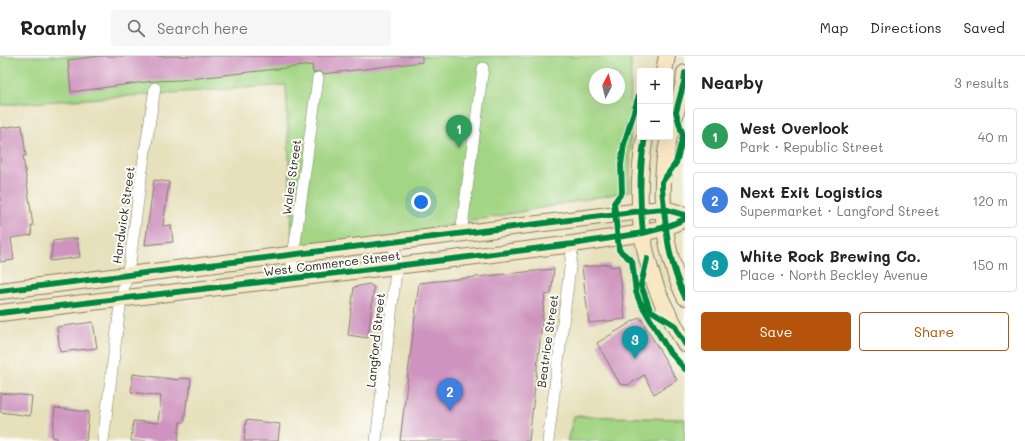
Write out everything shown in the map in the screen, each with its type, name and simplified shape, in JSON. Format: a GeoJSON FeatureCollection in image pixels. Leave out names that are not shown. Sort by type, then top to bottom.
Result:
{"type":"FeatureCollection","features":[{"type":"Feature","properties":{"kind":"main road"},"geometry":{"type":"LineString","coordinates":[[665,68],[667,56]]}},
{"type":"Feature","properties":{"kind":"main road"},"geometry":{"type":"LineString","coordinates":[[673,124],[685,73]]}},
{"type":"Feature","properties":{"kind":"main road"},"geometry":{"type":"LineString","coordinates":[[644,140],[641,160],[640,191],[643,233],[648,259],[656,287],[685,344]]}},
{"type":"Feature","properties":{"kind":"main road"},"geometry":{"type":"LineString","coordinates":[[669,140],[664,160],[662,182],[664,209],[669,255],[678,283],[685,297]]}},
{"type":"Feature","properties":{"kind":"main road"},"geometry":{"type":"LineString","coordinates":[[664,209],[685,215]]}},
{"type":"Feature","properties":{"kind":"main road","name":"West Commerce Street"},"geometry":{"type":"LineString","coordinates":[[0,291],[664,209]]}},
{"type":"Feature","properties":{"kind":"main road","name":"West Commerce Street"},"geometry":{"type":"LineString","coordinates":[[0,313],[573,244],[643,233],[666,227],[685,219]]}},
{"type":"Feature","properties":{"kind":"street"},"geometry":{"type":"LineString","coordinates":[[461,234],[483,68]]}},
{"type":"Feature","properties":{"kind":"street","name":"Wales Street"},"geometry":{"type":"LineString","coordinates":[[290,279],[318,78]]}},
{"type":"Feature","properties":{"kind":"street","name":"Hardwick Street"},"geometry":{"type":"LineString","coordinates":[[103,441],[121,299],[130,260],[141,177],[156,88]]}},
{"type":"Feature","properties":{"kind":"street","name":"Langford Street"},"geometry":{"type":"LineString","coordinates":[[376,441],[396,266],[394,242]]}},
{"type":"Feature","properties":{"kind":"street","name":"Beatrice Street"},"geometry":{"type":"LineString","coordinates":[[548,441],[573,244]]}},
{"type":"Feature","properties":{"kind":"green space"},"geometry":{"type":"Polygon","coordinates":[[[0,56],[631,56],[630,191],[293,255],[286,85],[1,105],[0,56]]]}},
{"type":"Feature","properties":{"kind":"green space"},"geometry":{"type":"Polygon","coordinates":[[[574,416],[685,419],[685,441],[567,441],[574,416]]]}},
{"type":"Feature","properties":{"kind":"building"},"geometry":{"type":"Polygon","coordinates":[[[100,56],[422,56],[422,62],[323,74],[319,71],[313,73],[312,65],[180,80],[153,81],[71,92],[68,60],[100,56]]]}},
{"type":"Feature","properties":{"kind":"building"},"geometry":{"type":"Polygon","coordinates":[[[22,125],[26,156],[23,156],[33,226],[31,226],[32,235],[11,238],[14,260],[0,262],[0,128],[22,125]]]}},
{"type":"Feature","properties":{"kind":"building"},"geometry":{"type":"Polygon","coordinates":[[[154,180],[169,182],[163,226],[171,225],[173,242],[145,245],[154,180]]]}},
{"type":"Feature","properties":{"kind":"building"},"geometry":{"type":"Polygon","coordinates":[[[77,238],[80,257],[50,261],[53,241],[77,238]]]}},
{"type":"Feature","properties":{"kind":"building"},"geometry":{"type":"Polygon","coordinates":[[[610,264],[610,267],[619,266],[625,319],[589,323],[582,267],[610,264]]]}},
{"type":"Feature","properties":{"kind":"building"},"geometry":{"type":"Polygon","coordinates":[[[554,269],[551,294],[545,295],[529,441],[400,441],[419,283],[554,269]]]}},
{"type":"Feature","properties":{"kind":"building"},"geometry":{"type":"Polygon","coordinates":[[[369,284],[374,287],[368,338],[348,335],[354,287],[369,284]]]}},
{"type":"Feature","properties":{"kind":"building"},"geometry":{"type":"Polygon","coordinates":[[[640,317],[677,380],[654,394],[644,375],[628,385],[620,384],[597,343],[640,317]]]}},
{"type":"Feature","properties":{"kind":"building"},"geometry":{"type":"Polygon","coordinates":[[[93,322],[97,348],[60,352],[57,327],[93,322]]]}},
{"type":"Feature","properties":{"kind":"building"},"geometry":{"type":"Polygon","coordinates":[[[133,374],[179,380],[179,378],[191,379],[189,400],[187,399],[184,422],[180,422],[178,441],[131,441],[133,421],[158,423],[161,396],[131,392],[133,374]]]}},
{"type":"Feature","properties":{"kind":"building"},"geometry":{"type":"Polygon","coordinates":[[[0,393],[32,396],[30,416],[0,412],[0,393]]]}},
{"type":"Feature","properties":{"kind":"building"},"geometry":{"type":"Polygon","coordinates":[[[55,408],[89,412],[86,441],[57,441],[57,438],[52,437],[55,408]]]}},
{"type":"Feature","properties":{"kind":"building"},"geometry":{"type":"Polygon","coordinates":[[[246,420],[280,424],[278,441],[244,441],[246,420]]]}},
{"type":"Feature","properties":{"kind":"cycle path"},"geometry":{"type":"LineString","coordinates":[[685,73],[676,112],[683,136],[676,163],[662,182],[668,244],[674,270],[685,297]]}},
{"type":"Feature","properties":{"kind":"cycle path"},"geometry":{"type":"LineString","coordinates":[[637,102],[624,144],[621,165],[622,192],[614,203],[619,250],[632,261],[636,292],[639,300],[668,350],[685,369]]}},
{"type":"Feature","properties":{"kind":"cycle path"},"geometry":{"type":"LineString","coordinates":[[643,233],[640,185],[645,140]]}},
{"type":"Feature","properties":{"kind":"cycle path"},"geometry":{"type":"LineString","coordinates":[[0,291],[641,211],[664,209],[685,215]]}},
{"type":"Feature","properties":{"kind":"cycle path"},"geometry":{"type":"LineString","coordinates":[[0,313],[573,244],[643,233],[666,227],[685,219]]}},
{"type":"Feature","properties":{"kind":"cycle path"},"geometry":{"type":"LineString","coordinates":[[647,259],[641,285],[650,310],[674,325],[685,344]]}},
{"type":"Feature","properties":{"kind":"place","name":"West Overlook"},"geometry":{"type":"Point","coordinates":[459,148]}},
{"type":"Feature","properties":{"kind":"place","name":"White Rock Brewing Co."},"geometry":{"type":"Point","coordinates":[635,359]}},
{"type":"Feature","properties":{"kind":"place","name":"Next Exit Logistics"},"geometry":{"type":"Point","coordinates":[450,411]}}]}
